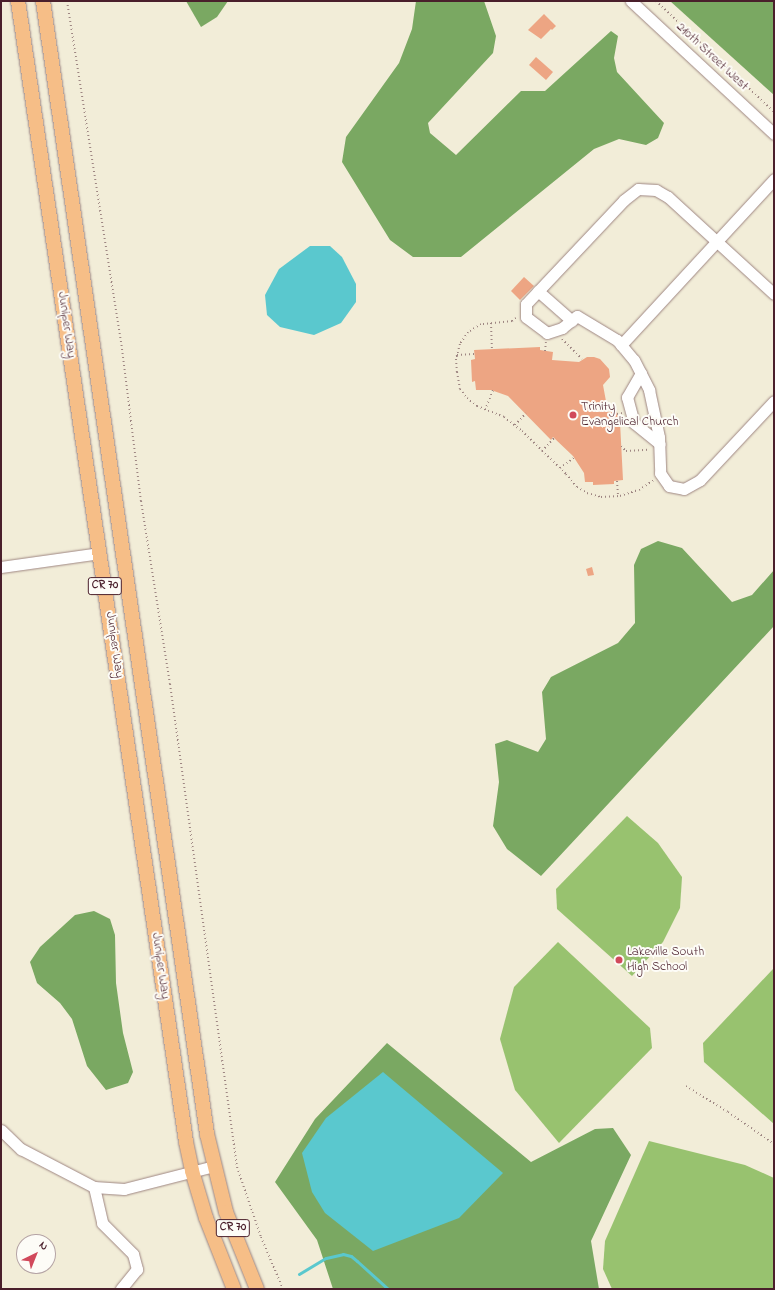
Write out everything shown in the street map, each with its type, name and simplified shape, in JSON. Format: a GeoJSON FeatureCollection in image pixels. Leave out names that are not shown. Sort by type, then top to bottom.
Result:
{"type":"FeatureCollection","features":[{"type":"Feature","properties":{"kind":"main road","name":"Juniper Way"},"geometry":{"type":"LineString","coordinates":[[18,1],[192,1171]]}},
{"type":"Feature","properties":{"kind":"main road","name":"Juniper Way"},"geometry":{"type":"LineString","coordinates":[[43,1],[205,1118],[214,1166]]}},
{"type":"Feature","properties":{"kind":"main road","name":"CR 70"},"geometry":{"type":"LineString","coordinates":[[214,1166],[226,1212],[257,1289]]}},
{"type":"Feature","properties":{"kind":"main road","name":"CR 70"},"geometry":{"type":"LineString","coordinates":[[192,1171],[206,1218],[234,1289]]}},
{"type":"Feature","properties":{"kind":"street","name":"210th Street West"},"geometry":{"type":"LineString","coordinates":[[631,1],[774,134]]}},
{"type":"Feature","properties":{"kind":"street"},"geometry":{"type":"LineString","coordinates":[[621,345],[774,179]]}},
{"type":"Feature","properties":{"kind":"street"},"geometry":{"type":"LineString","coordinates":[[774,294],[668,197],[656,190],[638,189],[624,200],[526,304],[526,317],[547,333],[562,328],[577,316],[621,345],[634,360],[649,390],[660,444],[655,475],[669,486],[684,489],[700,480],[774,401]]}},
{"type":"Feature","properties":{"kind":"street"},"geometry":{"type":"LineString","coordinates":[[538,291],[572,320]]}},
{"type":"Feature","properties":{"kind":"street"},"geometry":{"type":"LineString","coordinates":[[641,373],[628,397],[634,423],[660,444]]}},
{"type":"Feature","properties":{"kind":"street"},"geometry":{"type":"LineString","coordinates":[[1,567],[100,553]]}},
{"type":"Feature","properties":{"kind":"street"},"geometry":{"type":"LineString","coordinates":[[1,1130],[22,1149],[94,1187],[124,1189],[214,1166]]}},
{"type":"Feature","properties":{"kind":"street"},"geometry":{"type":"LineString","coordinates":[[94,1187],[102,1223],[132,1254],[137,1269],[121,1289]]}},
{"type":"Feature","properties":{"kind":"path"},"geometry":{"type":"LineString","coordinates":[[68,1],[122,349],[141,501],[170,684],[237,1167],[261,1237],[283,1289]]}},
{"type":"Feature","properties":{"kind":"path"},"geometry":{"type":"LineString","coordinates":[[656,1],[774,112]]}},
{"type":"Feature","properties":{"kind":"path"},"geometry":{"type":"LineString","coordinates":[[526,312],[512,321],[481,324],[468,332],[460,344],[456,355],[460,388],[467,398],[476,406],[504,417],[515,425],[560,468],[577,487],[587,493],[601,497],[618,496],[639,490],[655,475]]}},
{"type":"Feature","properties":{"kind":"path"},"geometry":{"type":"LineString","coordinates":[[491,323],[492,349]]}},
{"type":"Feature","properties":{"kind":"path"},"geometry":{"type":"LineString","coordinates":[[562,335],[560,336],[582,359]]}},
{"type":"Feature","properties":{"kind":"path"},"geometry":{"type":"LineString","coordinates":[[540,339],[553,341]]}},
{"type":"Feature","properties":{"kind":"path"},"geometry":{"type":"LineString","coordinates":[[546,341],[546,351]]}},
{"type":"Feature","properties":{"kind":"path"},"geometry":{"type":"LineString","coordinates":[[456,355],[474,354]]}},
{"type":"Feature","properties":{"kind":"path"},"geometry":{"type":"LineString","coordinates":[[485,410],[493,390]]}},
{"type":"Feature","properties":{"kind":"path"},"geometry":{"type":"LineString","coordinates":[[622,408],[625,419]]}},
{"type":"Feature","properties":{"kind":"path"},"geometry":{"type":"LineString","coordinates":[[515,425],[526,413]]}},
{"type":"Feature","properties":{"kind":"path"},"geometry":{"type":"LineString","coordinates":[[542,451],[554,438]]}},
{"type":"Feature","properties":{"kind":"path"},"geometry":{"type":"LineString","coordinates":[[621,446],[626,451],[648,449],[650,456]]}},
{"type":"Feature","properties":{"kind":"path"},"geometry":{"type":"LineString","coordinates":[[560,468],[574,458]]}},
{"type":"Feature","properties":{"kind":"path"},"geometry":{"type":"LineString","coordinates":[[617,481],[618,496]]}},
{"type":"Feature","properties":{"kind":"path"},"geometry":{"type":"LineString","coordinates":[[686,1086],[734,1116],[774,1144]]}},
{"type":"Feature","properties":{"kind":"green space"},"geometry":{"type":"Polygon","coordinates":[[[186,1],[228,1],[217,17],[201,27],[186,1]]]}},
{"type":"Feature","properties":{"kind":"green space"},"geometry":{"type":"Polygon","coordinates":[[[416,1],[484,1],[496,36],[493,53],[428,123],[430,133],[456,155],[521,91],[545,91],[611,31],[618,36],[614,58],[617,72],[664,123],[658,138],[646,145],[619,139],[594,149],[461,257],[413,257],[390,240],[342,162],[346,137],[399,63],[412,29],[416,1]]]}},
{"type":"Feature","properties":{"kind":"green space"},"geometry":{"type":"Polygon","coordinates":[[[670,1],[774,1],[774,95],[670,1]]]}},
{"type":"Feature","properties":{"kind":"green space"},"geometry":{"type":"Polygon","coordinates":[[[658,541],[682,548],[732,602],[752,595],[774,570],[774,626],[541,876],[507,849],[493,826],[499,782],[495,744],[507,740],[538,752],[546,739],[542,692],[551,677],[618,643],[635,623],[634,565],[641,549],[658,541]]]}},
{"type":"Feature","properties":{"kind":"green space"},"geometry":{"type":"Polygon","coordinates":[[[627,816],[658,843],[682,877],[680,908],[663,942],[632,976],[557,909],[556,889],[627,816]]]}},
{"type":"Feature","properties":{"kind":"green space"},"geometry":{"type":"Polygon","coordinates":[[[94,911],[110,919],[115,935],[116,983],[123,1033],[133,1072],[128,1083],[106,1090],[87,1066],[72,1019],[60,1003],[37,983],[30,962],[40,947],[75,915],[94,911]]]}},
{"type":"Feature","properties":{"kind":"green space"},"geometry":{"type":"Polygon","coordinates":[[[558,942],[650,1028],[652,1048],[559,1143],[515,1090],[500,1039],[514,987],[558,942]]]}},
{"type":"Feature","properties":{"kind":"green space"},"geometry":{"type":"Polygon","coordinates":[[[773,969],[774,1124],[704,1062],[703,1043],[773,969]]]}},
{"type":"Feature","properties":{"kind":"green space"},"geometry":{"type":"Polygon","coordinates":[[[387,1043],[531,1162],[595,1129],[613,1128],[631,1155],[591,1241],[599,1289],[333,1289],[317,1240],[275,1182],[315,1119],[387,1043]]]}},
{"type":"Feature","properties":{"kind":"green space"},"geometry":{"type":"Polygon","coordinates":[[[649,1141],[745,1165],[774,1178],[774,1289],[612,1289],[603,1269],[605,1241],[649,1141]]]}},
{"type":"Feature","properties":{"kind":"water"},"geometry":{"type":"Polygon","coordinates":[[[310,246],[330,246],[342,257],[356,284],[356,302],[341,323],[314,335],[280,327],[267,315],[265,295],[279,269],[310,246]]]}},
{"type":"Feature","properties":{"kind":"water"},"geometry":{"type":"Polygon","coordinates":[[[383,1072],[503,1173],[459,1218],[373,1251],[325,1213],[312,1192],[302,1153],[326,1118],[383,1072]]]}},
{"type":"Feature","properties":{"kind":"building"},"geometry":{"type":"Polygon","coordinates":[[[544,14],[556,26],[541,39],[528,30],[544,14]]]}},
{"type":"Feature","properties":{"kind":"building"},"geometry":{"type":"Polygon","coordinates":[[[536,57],[553,72],[546,80],[529,65],[536,57]]]}},
{"type":"Feature","properties":{"kind":"building"},"geometry":{"type":"Polygon","coordinates":[[[524,277],[534,286],[520,300],[511,291],[524,277]]]}},
{"type":"Feature","properties":{"kind":"building","name":"Trinity Evangelical Church"},"geometry":{"type":"Polygon","coordinates":[[[540,347],[540,350],[553,352],[552,360],[579,362],[587,357],[594,357],[600,359],[609,369],[610,377],[603,385],[608,412],[616,410],[620,422],[623,480],[614,481],[614,484],[593,485],[593,482],[585,482],[584,473],[573,456],[553,437],[551,440],[508,396],[491,390],[476,390],[475,381],[472,382],[471,360],[475,359],[474,350],[540,347]]]}},
{"type":"Feature","properties":{"kind":"building"},"geometry":{"type":"Polygon","coordinates":[[[592,567],[594,575],[588,576],[586,569],[592,567]]]}},
{"type":"Feature","properties":{"kind":"waterway"},"geometry":{"type":"LineString","coordinates":[[299,1274],[326,1258],[343,1254],[351,1256],[388,1289]]}},
{"type":"Feature","properties":{"kind":"place","name":"Trinity Evangelical Church"},"geometry":{"type":"Point","coordinates":[573,415]}},
{"type":"Feature","properties":{"kind":"place","name":"Lakeville South High School"},"geometry":{"type":"Point","coordinates":[619,960]}}]}
